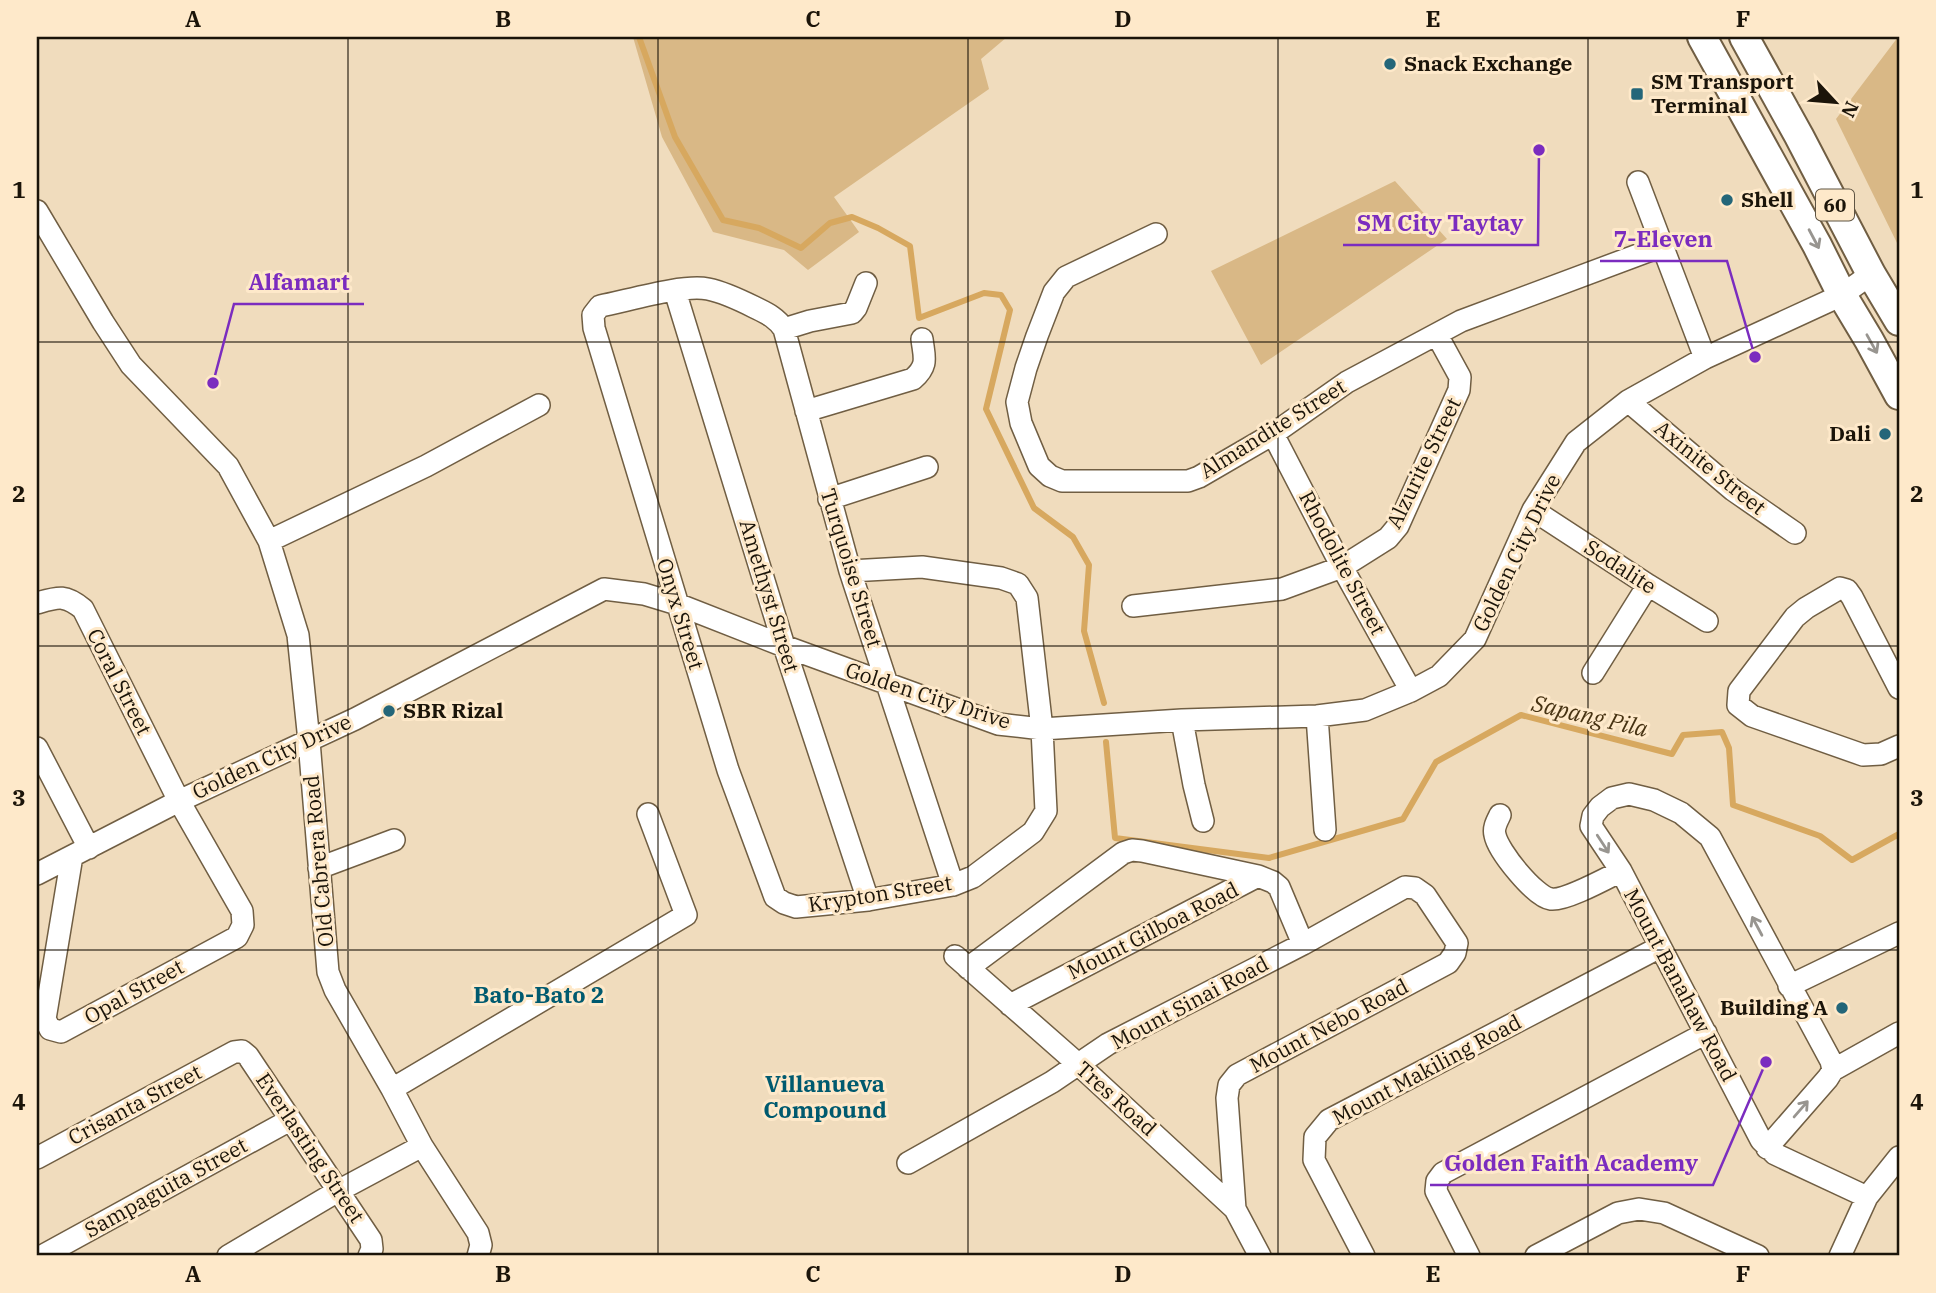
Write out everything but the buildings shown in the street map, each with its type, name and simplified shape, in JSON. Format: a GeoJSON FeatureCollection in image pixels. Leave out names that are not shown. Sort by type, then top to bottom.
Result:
{"type":"FeatureCollection","features":[{"type":"Feature","properties":{"kind":"main road","name":"60"},"geometry":{"type":"LineString","coordinates":[[1702,37],[1899,395]]}},
{"type":"Feature","properties":{"kind":"main road","name":"60"},"geometry":{"type":"LineString","coordinates":[[1744,37],[1899,321]]}},
{"type":"Feature","properties":{"kind":"street"},"geometry":{"type":"LineString","coordinates":[[1638,182],[1705,358]]}},
{"type":"Feature","properties":{"kind":"street","name":"Old Cabrera Road"},"geometry":{"type":"LineString","coordinates":[[37,211],[131,365],[228,466],[269,541],[298,635],[328,972],[335,990],[422,1146],[478,1233],[481,1245],[478,1256]]}},
{"type":"Feature","properties":{"kind":"street","name":"Almandite Street"},"geometry":{"type":"LineString","coordinates":[[1156,234],[1066,277],[1054,292],[1026,368],[1017,402],[1021,423],[1039,466],[1050,476],[1062,481],[1188,481],[1199,477],[1273,434],[1347,382],[1461,321],[1662,246]]}},
{"type":"Feature","properties":{"kind":"street","name":"Golden City Drive"},"geometry":{"type":"LineString","coordinates":[[37,874],[179,801],[309,741],[604,589],[644,594],[677,604],[998,724],[1042,729],[1182,720],[1317,716],[1365,710],[1439,676],[1475,639],[1533,510],[1576,443],[1628,401],[1705,358],[1842,295],[1871,274]]}},
{"type":"Feature","properties":{"kind":"street"},"geometry":{"type":"LineString","coordinates":[[675,290],[707,289],[739,300],[769,314],[779,321],[784,329],[852,313],[866,283]]}},
{"type":"Feature","properties":{"kind":"street","name":"Onyx Street"},"geometry":{"type":"LineString","coordinates":[[675,290],[600,306],[593,314],[594,328],[728,770],[775,897]]}},
{"type":"Feature","properties":{"kind":"street","name":"Amethyst Street"},"geometry":{"type":"LineString","coordinates":[[675,290],[784,646],[868,900]]}},
{"type":"Feature","properties":{"kind":"street","name":"Turquoise Street"},"geometry":{"type":"LineString","coordinates":[[784,329],[850,571],[953,885]]}},
{"type":"Feature","properties":{"kind":"street","name":"Alzurite Street"},"geometry":{"type":"LineString","coordinates":[[1133,606],[1282,589],[1342,566],[1388,538],[1398,526],[1459,390],[1460,377],[1437,335]]}},
{"type":"Feature","properties":{"kind":"street"},"geometry":{"type":"LineString","coordinates":[[806,411],[914,379],[925,364],[922,339]]}},
{"type":"Feature","properties":{"kind":"street","name":"Axinite Street"},"geometry":{"type":"LineString","coordinates":[[1628,401],[1732,490],[1795,533]]}},
{"type":"Feature","properties":{"kind":"street"},"geometry":{"type":"LineString","coordinates":[[269,541],[426,466],[539,405]]}},
{"type":"Feature","properties":{"kind":"street","name":"Rhodolite Street"},"geometry":{"type":"LineString","coordinates":[[1273,434],[1411,691]]}},
{"type":"Feature","properties":{"kind":"street"},"geometry":{"type":"LineString","coordinates":[[829,499],[927,467]]}},
{"type":"Feature","properties":{"kind":"street","name":"Sodalite"},"geometry":{"type":"LineString","coordinates":[[1533,510],[1707,621]]}},
{"type":"Feature","properties":{"kind":"street","name":"Krypton Street"},"geometry":{"type":"LineString","coordinates":[[775,897],[796,907],[868,900],[953,885],[973,877],[1033,832],[1046,811],[1042,729],[1027,598],[1018,583],[1001,578],[922,567],[850,571]]}},
{"type":"Feature","properties":{"kind":"street"},"geometry":{"type":"LineString","coordinates":[[1593,673],[1648,585]]}},
{"type":"Feature","properties":{"kind":"street"},"geometry":{"type":"LineString","coordinates":[[1899,688],[1852,597],[1847,590],[1840,589],[1795,617],[1739,691],[1738,705],[1752,716],[1863,755],[1881,754],[1899,746]]}},
{"type":"Feature","properties":{"kind":"street","name":"Coral Street"},"geometry":{"type":"LineString","coordinates":[[37,603],[57,598],[71,599],[83,609],[179,801]]}},
{"type":"Feature","properties":{"kind":"street"},"geometry":{"type":"LineString","coordinates":[[1317,716],[1325,830]]}},
{"type":"Feature","properties":{"kind":"street"},"geometry":{"type":"LineString","coordinates":[[1182,720],[1203,821]]}},
{"type":"Feature","properties":{"kind":"street"},"geometry":{"type":"LineString","coordinates":[[37,748],[80,852]]}},
{"type":"Feature","properties":{"kind":"street","name":"Mount Banahaw Road"},"geometry":{"type":"LineString","coordinates":[[1767,1148],[1621,871],[1591,826],[1593,816],[1600,807],[1612,798],[1629,794],[1654,800],[1681,813],[1710,837],[1789,986]]}},
{"type":"Feature","properties":{"kind":"street","name":"Opal Street"},"geometry":{"type":"LineString","coordinates":[[80,852],[45,1019],[50,1028],[61,1032],[237,937],[243,925],[242,911],[179,801]]}},
{"type":"Feature","properties":{"kind":"street"},"geometry":{"type":"LineString","coordinates":[[392,1089],[685,915],[648,814]]}},
{"type":"Feature","properties":{"kind":"street","name":"Mount Banahaw Road"},"geometry":{"type":"LineString","coordinates":[[1500,815],[1495,825],[1495,835],[1517,872],[1545,898],[1559,899],[1621,871]]}},
{"type":"Feature","properties":{"kind":"street"},"geometry":{"type":"LineString","coordinates":[[319,868],[394,840]]}},
{"type":"Feature","properties":{"kind":"street","name":"Tres Road"},"geometry":{"type":"LineString","coordinates":[[1258,876],[1132,850],[1123,853],[962,962],[1079,1065],[1235,1209],[1260,1256]]}},
{"type":"Feature","properties":{"kind":"street","name":"Mount Gilboa Road"},"geometry":{"type":"LineString","coordinates":[[1010,1004],[1258,876],[1279,887],[1303,944]]}},
{"type":"Feature","properties":{"kind":"street","name":"Mount Sinai Road"},"geometry":{"type":"LineString","coordinates":[[908,1163],[1079,1065],[1108,1044],[1303,944],[1405,887],[1415,888],[1425,895],[1457,943]]}},
{"type":"Feature","properties":{"kind":"street"},"geometry":{"type":"LineString","coordinates":[[1833,1070],[1831,1061],[1789,986],[1899,933]]}},
{"type":"Feature","properties":{"kind":"street","name":"Mount Nebo Road"},"geometry":{"type":"LineString","coordinates":[[1235,1209],[1227,1098],[1229,1085],[1237,1075],[1448,962],[1455,953],[1457,943]]}},
{"type":"Feature","properties":{"kind":"street","name":"Mount Makiling Road"},"geometry":{"type":"LineString","coordinates":[[1364,1256],[1314,1160],[1314,1137],[1329,1119],[1660,947]]}},
{"type":"Feature","properties":{"kind":"street"},"geometry":{"type":"LineString","coordinates":[[1469,1256],[1436,1191],[1437,1181],[1443,1173],[1706,1033]]}},
{"type":"Feature","properties":{"kind":"street"},"geometry":{"type":"LineString","coordinates":[[1867,1197],[1767,1148],[1833,1070],[1899,1033]]}},
{"type":"Feature","properties":{"kind":"street","name":"Everlasting Street"},"geometry":{"type":"LineString","coordinates":[[234,1052],[242,1051],[248,1056],[338,1191],[370,1240],[372,1249],[369,1256]]}},
{"type":"Feature","properties":{"kind":"street","name":"Crisanta Street"},"geometry":{"type":"LineString","coordinates":[[37,1158],[234,1052]]}},
{"type":"Feature","properties":{"kind":"street","name":"Sampaguita Street"},"geometry":{"type":"LineString","coordinates":[[41,1256],[290,1120]]}},
{"type":"Feature","properties":{"kind":"street"},"geometry":{"type":"LineString","coordinates":[[228,1256],[338,1191],[422,1146]]}},
{"type":"Feature","properties":{"kind":"street"},"geometry":{"type":"LineString","coordinates":[[1840,1256],[1867,1197],[1899,1157]]}},
{"type":"Feature","properties":{"kind":"street"},"geometry":{"type":"LineString","coordinates":[[1536,1256],[1573,1248],[1618,1213],[1639,1209],[1664,1213],[1758,1256]]}},
{"type":"Feature","properties":{"kind":"shaded area"},"geometry":{"type":"Polygon","coordinates":[[[633,37],[1007,37],[981,59],[989,89],[834,197],[859,232],[808,270],[784,250],[713,232],[662,137],[633,37]]]}},
{"type":"Feature","properties":{"kind":"shaded area"},"geometry":{"type":"Polygon","coordinates":[[[1899,37],[1899,247],[1836,119],[1899,37]]]}},
{"type":"Feature","properties":{"kind":"shaded area"},"geometry":{"type":"Polygon","coordinates":[[[1395,181],[1447,239],[1261,365],[1211,271],[1395,181]]]}},
{"type":"Feature","properties":{"kind":"waterway","name":"Sapang Pila"},"geometry":{"type":"LineString","coordinates":[[639,37],[675,137],[723,220],[759,228],[801,248],[830,223],[852,217],[878,228],[910,246],[919,318],[984,293],[1001,295],[1010,310],[986,409],[1034,508],[1073,537],[1089,565],[1084,631],[1104,703]]}},
{"type":"Feature","properties":{"kind":"waterway","name":"Sapang Pila"},"geometry":{"type":"LineString","coordinates":[[1106,742],[1115,838],[1269,858],[1403,819],[1436,762],[1521,715],[1672,754],[1683,735],[1722,732],[1729,748],[1733,805],[1820,836],[1852,860],[1899,834]]}},
{"type":"Feature","properties":{"kind":"place","name":"Snack Exchange"},"geometry":{"type":"Point","coordinates":[1390,64]}},
{"type":"Feature","properties":{"kind":"place","name":"SM Transport Terminal"},"geometry":{"type":"Point","coordinates":[1637,94]}},
{"type":"Feature","properties":{"kind":"place","name":"SM City Taytay"},"geometry":{"type":"Point","coordinates":[1539,150]}},
{"type":"Feature","properties":{"kind":"place","name":"Shell"},"geometry":{"type":"Point","coordinates":[1727,200]}},
{"type":"Feature","properties":{"kind":"place","name":"7-Eleven"},"geometry":{"type":"Point","coordinates":[1755,357]}},
{"type":"Feature","properties":{"kind":"place","name":"Alfamart"},"geometry":{"type":"Point","coordinates":[213,383]}},
{"type":"Feature","properties":{"kind":"place","name":"Dali"},"geometry":{"type":"Point","coordinates":[1885,434]}},
{"type":"Feature","properties":{"kind":"place","name":"SBR Rizal"},"geometry":{"type":"Point","coordinates":[389,711]}},
{"type":"Feature","properties":{"kind":"place","name":"Building A"},"geometry":{"type":"Point","coordinates":[1842,1008]}},
{"type":"Feature","properties":{"kind":"place","name":"Golden Faith Academy"},"geometry":{"type":"Point","coordinates":[1766,1062]}},
{"type":"Feature","properties":{"kind":"district","name":"Bato-Bato 2"},"geometry":{"type":"Point","coordinates":[539,995]}},
{"type":"Feature","properties":{"kind":"district","name":"Villanueva Compound"},"geometry":{"type":"Point","coordinates":[825,1097]}}]}
